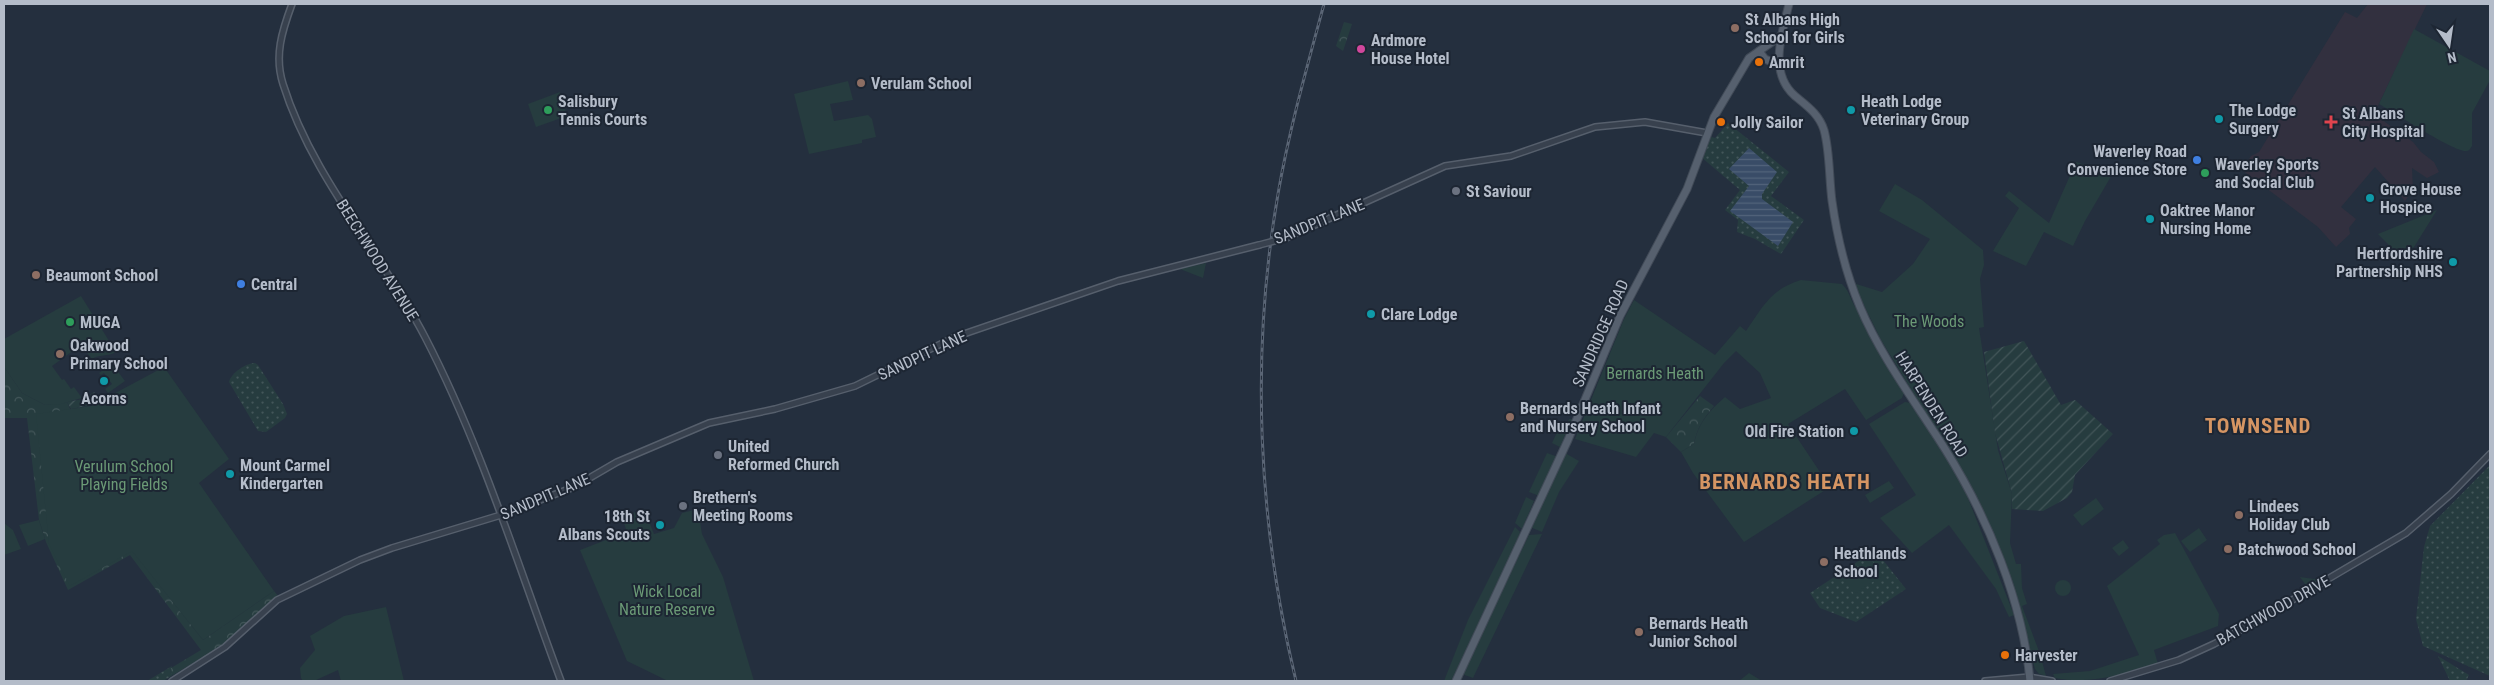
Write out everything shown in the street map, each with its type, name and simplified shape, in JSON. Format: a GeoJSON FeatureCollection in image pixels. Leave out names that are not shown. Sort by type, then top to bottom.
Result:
{"type":"FeatureCollection","features":[{"type":"Feature","properties":{"kind":"main road"},"geometry":{"type":"LineString","coordinates":[[1759,52],[1765,59],[1779,64],[1782,35],[1789,4]]}},
{"type":"Feature","properties":{"kind":"main road","name":"SANDRIDGE ROAD"},"geometry":{"type":"LineString","coordinates":[[1456,681],[1568,440],[1620,316],[1687,188],[1707,133],[1747,61],[1782,35]]}},
{"type":"Feature","properties":{"kind":"main road","name":"HARPENDEN ROAD"},"geometry":{"type":"LineString","coordinates":[[1779,64],[1785,85],[1814,111],[1823,128],[1836,222],[1851,282],[1860,307],[1885,354],[1973,496],[1998,554],[2024,639],[2029,679]]}},
{"type":"Feature","properties":{"kind":"street","name":"BEECHWOOD AVENUE"},"geometry":{"type":"LineString","coordinates":[[292,4],[278,48],[279,69],[288,98],[328,180],[400,291],[440,365],[459,406],[562,681]]}},
{"type":"Feature","properties":{"kind":"street","name":"SANDPIT LANE"},"geometry":{"type":"LineString","coordinates":[[172,681],[225,647],[277,600],[292,592],[392,548],[501,515],[574,487],[618,462],[709,423],[775,409],[855,386],[955,337],[1111,284],[1286,238],[1445,166],[1511,156],[1595,127],[1645,122],[1707,133]]}},
{"type":"Feature","properties":{"kind":"street","name":"BATCHWOOD DRIVE"},"geometry":{"type":"LineString","coordinates":[[2110,681],[2178,660],[2211,645],[2255,622],[2406,533],[2450,494],[2490,454]]}},
{"type":"Feature","properties":{"kind":"street"},"geometry":{"type":"LineString","coordinates":[[1985,681],[2029,679],[2052,681]]}},
{"type":"Feature","properties":{"kind":"shaded area","name":"St Albans City Hospital"},"geometry":{"type":"Polygon","coordinates":[[[2368,4],[2427,4],[2374,114],[2413,142],[2421,152],[2434,162],[2439,172],[2427,178],[2412,168],[2413,190],[2405,201],[2375,167],[2341,207],[2356,219],[2349,228],[2350,234],[2336,247],[2318,227],[2242,170],[2251,156],[2259,152],[2345,12],[2357,18],[2368,4]]]}},
{"type":"Feature","properties":{"kind":"green space"},"geometry":{"type":"Polygon","coordinates":[[[1344,22],[1352,24],[1343,51],[1336,46],[1344,22]]]}},
{"type":"Feature","properties":{"kind":"green space"},"geometry":{"type":"Polygon","coordinates":[[[2414,29],[2490,71],[2490,80],[2472,113],[2472,146],[2468,151],[2459,150],[2449,145],[2379,104],[2414,29]]]}},
{"type":"Feature","properties":{"kind":"green space"},"geometry":{"type":"Polygon","coordinates":[[[848,81],[853,100],[830,104],[834,121],[868,115],[872,119],[876,137],[862,140],[862,143],[809,154],[794,94],[848,81]]]}},
{"type":"Feature","properties":{"kind":"green space","name":"Salisbury Tennis Courts"},"geometry":{"type":"Polygon","coordinates":[[[560,92],[567,116],[536,127],[528,104],[560,92]]]}},
{"type":"Feature","properties":{"kind":"green space"},"geometry":{"type":"Polygon","coordinates":[[[1728,123],[1789,172],[1771,196],[1804,220],[1781,254],[1755,239],[1737,232],[1738,220],[1725,210],[1740,190],[1701,157],[1708,136],[1715,138],[1728,123]]]}},
{"type":"Feature","properties":{"kind":"green space"},"geometry":{"type":"Polygon","coordinates":[[[2076,162],[2113,173],[2073,246],[2044,232],[2026,266],[1993,251],[2019,208],[2005,196],[2009,191],[2049,223],[2076,162]]]}},
{"type":"Feature","properties":{"kind":"green space","name":"The Woods"},"geometry":{"type":"Polygon","coordinates":[[[1895,184],[1922,200],[1983,250],[1984,265],[1980,279],[1984,327],[1979,328],[1998,450],[2012,494],[2010,543],[2016,564],[2021,564],[2022,588],[2027,604],[2022,606],[2046,676],[2039,674],[2035,669],[2020,613],[1971,488],[1881,340],[1853,283],[1882,292],[1913,264],[1930,239],[1879,211],[1895,184]]]}},
{"type":"Feature","properties":{"kind":"green space"},"geometry":{"type":"Polygon","coordinates":[[[2437,210],[2414,247],[2408,251],[2391,252],[2392,248],[2378,234],[2437,210]]]}},
{"type":"Feature","properties":{"kind":"green space"},"geometry":{"type":"Polygon","coordinates":[[[1206,263],[1203,278],[1180,269],[1206,263]]]}},
{"type":"Feature","properties":{"kind":"green space","name":"Bernards Heath"},"geometry":{"type":"Polygon","coordinates":[[[1801,280],[1842,284],[1845,287],[1904,393],[1902,398],[1866,420],[1845,389],[1788,424],[1830,487],[1744,542],[1693,473],[1681,452],[1694,444],[1701,424],[1719,402],[1725,397],[1740,409],[1771,398],[1760,373],[1736,351],[1724,363],[1666,437],[1654,433],[1636,457],[1575,439],[1624,319],[1634,300],[1715,355],[1740,326],[1746,331],[1763,306],[1775,294],[1782,288],[1801,280]]]}},
{"type":"Feature","properties":{"kind":"green space"},"geometry":{"type":"Polygon","coordinates":[[[81,296],[116,352],[92,359],[81,345],[52,366],[62,380],[64,379],[71,389],[74,387],[82,398],[61,404],[45,405],[22,393],[4,367],[4,339],[81,296]]]}},
{"type":"Feature","properties":{"kind":"green space"},"geometry":{"type":"Polygon","coordinates":[[[2024,341],[2061,405],[2075,400],[2113,434],[2075,475],[2072,492],[2067,498],[2043,511],[2012,509],[2012,494],[1995,433],[1984,352],[2024,341]]]}},
{"type":"Feature","properties":{"kind":"green space"},"geometry":{"type":"Polygon","coordinates":[[[255,363],[283,404],[287,414],[285,418],[266,432],[258,431],[229,382],[239,369],[255,363]]]}},
{"type":"Feature","properties":{"kind":"green space"},"geometry":{"type":"Polygon","coordinates":[[[112,364],[125,381],[108,393],[105,389],[112,384],[104,373],[101,375],[99,373],[112,364]]]}},
{"type":"Feature","properties":{"kind":"green space"},"geometry":{"type":"Polygon","coordinates":[[[4,367],[22,393],[45,405],[67,402],[132,550],[203,640],[274,591],[278,596],[227,643],[173,675],[170,671],[171,668],[201,650],[130,555],[68,590],[46,542],[39,520],[27,418],[4,418],[4,367]]]}},
{"type":"Feature","properties":{"kind":"green space","name":"Verulum School Playing Fields"},"geometry":{"type":"Polygon","coordinates":[[[164,367],[229,459],[199,483],[274,591],[203,640],[132,551],[70,586],[49,544],[36,414],[91,406],[164,367]]]}},
{"type":"Feature","properties":{"kind":"green space"},"geometry":{"type":"Polygon","coordinates":[[[94,392],[100,399],[91,405],[71,409],[67,402],[83,399],[94,392]]]}},
{"type":"Feature","properties":{"kind":"green space"},"geometry":{"type":"Polygon","coordinates":[[[1700,396],[1714,406],[1701,424],[1694,444],[1681,452],[1666,437],[1700,396]]]}},
{"type":"Feature","properties":{"kind":"green space"},"geometry":{"type":"Polygon","coordinates":[[[1905,402],[1911,403],[1945,452],[1964,488],[2014,615],[2009,617],[1996,589],[1949,525],[1912,553],[1880,518],[1916,495],[1869,424],[1905,402]]]}},
{"type":"Feature","properties":{"kind":"green space"},"geometry":{"type":"Polygon","coordinates":[[[1569,419],[1572,419],[1560,447],[1552,443],[1560,426],[1564,428],[1569,419]]]}},
{"type":"Feature","properties":{"kind":"green space"},"geometry":{"type":"Polygon","coordinates":[[[1547,453],[1561,458],[1542,497],[1529,492],[1547,453]]]}},
{"type":"Feature","properties":{"kind":"green space"},"geometry":{"type":"Polygon","coordinates":[[[1565,453],[1579,461],[1559,492],[1542,532],[1530,527],[1565,453]]]}},
{"type":"Feature","properties":{"kind":"green space"},"geometry":{"type":"Polygon","coordinates":[[[2490,465],[2490,676],[2423,646],[2416,619],[2424,547],[2430,526],[2490,465]]]}},
{"type":"Feature","properties":{"kind":"green space"},"geometry":{"type":"Polygon","coordinates":[[[1889,481],[1894,488],[1870,503],[1865,495],[1889,481]]]}},
{"type":"Feature","properties":{"kind":"green space"},"geometry":{"type":"Polygon","coordinates":[[[1526,497],[1534,501],[1522,529],[1515,523],[1526,497]]]}},
{"type":"Feature","properties":{"kind":"green space"},"geometry":{"type":"Polygon","coordinates":[[[2096,498],[2104,509],[2082,526],[2073,515],[2096,498]]]}},
{"type":"Feature","properties":{"kind":"green space","name":"Wick Local Nature Reserve"},"geometry":{"type":"Polygon","coordinates":[[[644,509],[654,534],[674,528],[682,513],[698,509],[702,534],[723,577],[754,681],[668,681],[627,661],[580,550],[627,532],[622,517],[644,509]]]}},
{"type":"Feature","properties":{"kind":"green space"},"geometry":{"type":"Polygon","coordinates":[[[39,520],[45,539],[28,546],[19,525],[39,520]]]}},
{"type":"Feature","properties":{"kind":"green space"},"geometry":{"type":"Polygon","coordinates":[[[4,523],[13,530],[21,549],[4,555],[4,523]]]}},
{"type":"Feature","properties":{"kind":"green space"},"geometry":{"type":"Polygon","coordinates":[[[1515,527],[1520,532],[1515,547],[1451,681],[1444,681],[1468,620],[1515,527]]]}},
{"type":"Feature","properties":{"kind":"green space"},"geometry":{"type":"Polygon","coordinates":[[[2199,528],[2207,540],[2190,552],[2181,541],[2199,528]]]}},
{"type":"Feature","properties":{"kind":"green space"},"geometry":{"type":"Polygon","coordinates":[[[2175,533],[2219,614],[2218,626],[2154,650],[2158,664],[2120,675],[2094,679],[2068,680],[2055,678],[2053,674],[2090,671],[2139,655],[2107,586],[2160,544],[2157,540],[2164,535],[2175,533]]]}},
{"type":"Feature","properties":{"kind":"green space"},"geometry":{"type":"Polygon","coordinates":[[[1542,534],[1473,678],[1462,674],[1529,535],[1542,534]]]}},
{"type":"Feature","properties":{"kind":"green space"},"geometry":{"type":"Polygon","coordinates":[[[2123,540],[2129,548],[2119,556],[2112,548],[2123,540]]]}},
{"type":"Feature","properties":{"kind":"green space"},"geometry":{"type":"Polygon","coordinates":[[[1875,550],[1906,589],[1856,622],[1820,608],[1810,593],[1875,550]]]}},
{"type":"Feature","properties":{"kind":"green space"},"geometry":{"type":"Polygon","coordinates":[[[1871,559],[1882,576],[1854,594],[1843,578],[1871,559]]]}},
{"type":"Feature","properties":{"kind":"green space"},"geometry":{"type":"Polygon","coordinates":[[[2325,575],[2327,577],[2307,587],[2300,577],[2314,579],[2325,575]]]}},
{"type":"Feature","properties":{"kind":"green space"},"geometry":{"type":"Polygon","coordinates":[[[2060,580],[2066,580],[2071,585],[2069,594],[2060,596],[2055,591],[2055,585],[2060,580]]]}},
{"type":"Feature","properties":{"kind":"green space"},"geometry":{"type":"Polygon","coordinates":[[[386,607],[404,681],[341,681],[338,670],[314,681],[303,681],[300,668],[315,650],[310,636],[344,616],[386,607]]]}},
{"type":"Feature","properties":{"kind":"green space"},"geometry":{"type":"Polygon","coordinates":[[[2438,656],[2469,675],[2466,681],[2450,681],[2438,656]]]}},
{"type":"Feature","properties":{"kind":"green space"},"geometry":{"type":"Polygon","coordinates":[[[172,666],[170,671],[173,675],[163,681],[147,681],[172,666]]]}},
{"type":"Feature","properties":{"kind":"green space"},"geometry":{"type":"Polygon","coordinates":[[[1749,673],[1762,681],[1739,681],[1749,673]]]}},
{"type":"Feature","properties":{"kind":"water"},"geometry":{"type":"Polygon","coordinates":[[[1749,148],[1777,172],[1762,194],[1762,199],[1793,222],[1778,246],[1730,211],[1749,186],[1729,169],[1749,148]]]}},
{"type":"Feature","properties":{"kind":"railway"},"geometry":{"type":"LineString","coordinates":[[1296,681],[1273,561],[1262,439],[1261,377],[1269,255],[1282,170],[1324,4]]}},
{"type":"Feature","properties":{"kind":"place","name":"St Albans High School for Girls"},"geometry":{"type":"Point","coordinates":[1735,28]}},
{"type":"Feature","properties":{"kind":"place","name":"Ardmore House Hotel"},"geometry":{"type":"Point","coordinates":[1361,49]}},
{"type":"Feature","properties":{"kind":"place","name":"Amrit"},"geometry":{"type":"Point","coordinates":[1759,62]}},
{"type":"Feature","properties":{"kind":"place","name":"Verulam School"},"geometry":{"type":"Point","coordinates":[861,83]}},
{"type":"Feature","properties":{"kind":"place","name":"Salisbury Tennis Courts"},"geometry":{"type":"Point","coordinates":[548,110]}},
{"type":"Feature","properties":{"kind":"place","name":"Heath Lodge Veterinary Group"},"geometry":{"type":"Point","coordinates":[1851,110]}},
{"type":"Feature","properties":{"kind":"place","name":"The Lodge Surgery"},"geometry":{"type":"Point","coordinates":[2219,119]}},
{"type":"Feature","properties":{"kind":"place","name":"Jolly Sailor"},"geometry":{"type":"Point","coordinates":[1721,122]}},
{"type":"Feature","properties":{"kind":"place","name":"St Albans City Hospital"},"geometry":{"type":"Point","coordinates":[2331,122]}},
{"type":"Feature","properties":{"kind":"place","name":"Waverley Road Convenience Store"},"geometry":{"type":"Point","coordinates":[2197,160]}},
{"type":"Feature","properties":{"kind":"place","name":"Waverley Sports and Social Club"},"geometry":{"type":"Point","coordinates":[2205,173]}},
{"type":"Feature","properties":{"kind":"place","name":"St Saviour"},"geometry":{"type":"Point","coordinates":[1456,191]}},
{"type":"Feature","properties":{"kind":"place","name":"Grove House Hospice"},"geometry":{"type":"Point","coordinates":[2370,198]}},
{"type":"Feature","properties":{"kind":"place","name":"Oaktree Manor Nursing Home"},"geometry":{"type":"Point","coordinates":[2150,219]}},
{"type":"Feature","properties":{"kind":"place","name":"Hertfordshire Partnership NHS"},"geometry":{"type":"Point","coordinates":[2453,262]}},
{"type":"Feature","properties":{"kind":"place","name":"Beaumont School"},"geometry":{"type":"Point","coordinates":[36,275]}},
{"type":"Feature","properties":{"kind":"place","name":"Central"},"geometry":{"type":"Point","coordinates":[241,284]}},
{"type":"Feature","properties":{"kind":"place","name":"Clare Lodge"},"geometry":{"type":"Point","coordinates":[1371,314]}},
{"type":"Feature","properties":{"kind":"place","name":"MUGA"},"geometry":{"type":"Point","coordinates":[70,322]}},
{"type":"Feature","properties":{"kind":"place","name":"Oakwood Primary School"},"geometry":{"type":"Point","coordinates":[60,354]}},
{"type":"Feature","properties":{"kind":"place","name":"Acorns"},"geometry":{"type":"Point","coordinates":[104,381]}},
{"type":"Feature","properties":{"kind":"place","name":"Bernards Heath Infant and Nursery School"},"geometry":{"type":"Point","coordinates":[1510,417]}},
{"type":"Feature","properties":{"kind":"place","name":"Old Fire Station"},"geometry":{"type":"Point","coordinates":[1854,431]}},
{"type":"Feature","properties":{"kind":"place","name":"United Reformed Church"},"geometry":{"type":"Point","coordinates":[718,455]}},
{"type":"Feature","properties":{"kind":"place","name":"Mount Carmel Kindergarten"},"geometry":{"type":"Point","coordinates":[230,474]}},
{"type":"Feature","properties":{"kind":"place","name":"Brethern's Meeting Rooms"},"geometry":{"type":"Point","coordinates":[683,506]}},
{"type":"Feature","properties":{"kind":"place","name":"Lindees Holiday Club"},"geometry":{"type":"Point","coordinates":[2239,515]}},
{"type":"Feature","properties":{"kind":"place","name":"18th St Albans Scouts"},"geometry":{"type":"Point","coordinates":[660,525]}},
{"type":"Feature","properties":{"kind":"place","name":"Batchwood School"},"geometry":{"type":"Point","coordinates":[2228,549]}},
{"type":"Feature","properties":{"kind":"place","name":"Heathlands School"},"geometry":{"type":"Point","coordinates":[1824,562]}},
{"type":"Feature","properties":{"kind":"place","name":"Bernards Heath Junior School"},"geometry":{"type":"Point","coordinates":[1639,632]}},
{"type":"Feature","properties":{"kind":"place","name":"Harvester"},"geometry":{"type":"Point","coordinates":[2005,655]}},
{"type":"Feature","properties":{"kind":"district","name":"TOWNSEND"},"geometry":{"type":"Point","coordinates":[2258,426]}},
{"type":"Feature","properties":{"kind":"district","name":"BERNARDS HEATH"},"geometry":{"type":"Point","coordinates":[1785,482]}}]}
